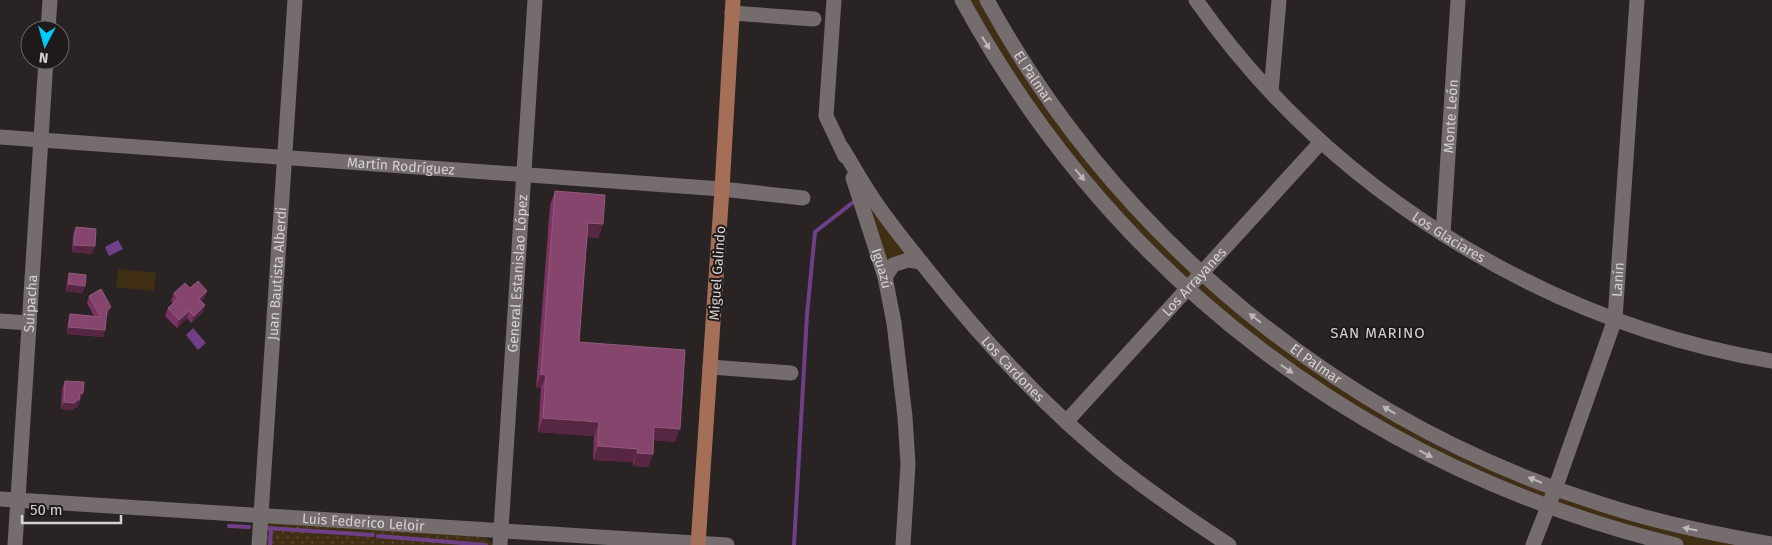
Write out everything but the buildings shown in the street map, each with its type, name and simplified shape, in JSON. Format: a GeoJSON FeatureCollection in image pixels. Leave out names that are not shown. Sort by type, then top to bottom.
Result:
{"type":"FeatureCollection","features":[{"type":"Feature","properties":{"kind":"main road","name":"Miguel Galindo"},"geometry":{"type":"LineString","coordinates":[[698,544],[722,189],[732,7]]}},
{"type":"Feature","properties":{"kind":"street"},"geometry":{"type":"LineString","coordinates":[[49,20],[50,0]]}},
{"type":"Feature","properties":{"kind":"street","name":"Juan Bautista Alberdi"},"geometry":{"type":"LineString","coordinates":[[259,545],[296,0]]}},
{"type":"Feature","properties":{"kind":"street","name":"General Estanislao López"},"geometry":{"type":"LineString","coordinates":[[501,538],[535,0]]}},
{"type":"Feature","properties":{"kind":"street","name":"Iguazú"},"geometry":{"type":"LineString","coordinates":[[834,0],[826,116],[842,148],[885,277],[894,323],[905,417],[908,464],[906,542]]}},
{"type":"Feature","properties":{"kind":"street","name":"El Palmar"},"geometry":{"type":"LineString","coordinates":[[962,0],[980,34],[1016,90],[1054,143],[1108,209],[1140,244],[1187,289],[1282,366],[1331,400],[1383,431],[1491,485],[1548,507],[1632,534],[1676,545]]}},
{"type":"Feature","properties":{"kind":"street","name":"El Palmar"},"geometry":{"type":"LineString","coordinates":[[987,0],[1033,77],[1071,130],[1124,194],[1155,228],[1202,273],[1246,312],[1294,348],[1368,398],[1446,441],[1555,489],[1720,540],[1772,544]]}},
{"type":"Feature","properties":{"kind":"street","name":"Los Glaciares"},"geometry":{"type":"LineString","coordinates":[[1196,0],[1237,54],[1271,92],[1322,142],[1380,190],[1443,234],[1484,259],[1544,290],[1615,319],[1686,342],[1772,361]]}},
{"type":"Feature","properties":{"kind":"street"},"geometry":{"type":"LineString","coordinates":[[1271,92],[1279,0]]}},
{"type":"Feature","properties":{"kind":"street","name":"Monte León"},"geometry":{"type":"LineString","coordinates":[[1443,234],[1458,0]]}},
{"type":"Feature","properties":{"kind":"street","name":"Lanín"},"geometry":{"type":"LineString","coordinates":[[1534,545],[1615,319],[1637,0]]}},
{"type":"Feature","properties":{"kind":"street"},"geometry":{"type":"LineString","coordinates":[[732,7],[814,19]]}},
{"type":"Feature","properties":{"kind":"street","name":"Suipacha"},"geometry":{"type":"LineString","coordinates":[[15,545],[45,70]]}},
{"type":"Feature","properties":{"kind":"street","name":"Martín Rodríguez"},"geometry":{"type":"LineString","coordinates":[[0,137],[722,189],[803,198]]}},
{"type":"Feature","properties":{"kind":"street","name":"Los Arrayanes"},"geometry":{"type":"LineString","coordinates":[[1066,422],[1322,142]]}},
{"type":"Feature","properties":{"kind":"street","name":"Los Cardones"},"geometry":{"type":"LineString","coordinates":[[842,148],[872,198],[921,262],[971,324],[1013,370],[1066,422],[1120,468],[1180,513],[1229,545]]}},
{"type":"Feature","properties":{"kind":"street"},"geometry":{"type":"LineString","coordinates":[[885,277],[893,265],[908,260],[921,262]]}},
{"type":"Feature","properties":{"kind":"street"},"geometry":{"type":"LineString","coordinates":[[0,320],[29,322]]}},
{"type":"Feature","properties":{"kind":"street"},"geometry":{"type":"LineString","coordinates":[[710,367],[791,373]]}},
{"type":"Feature","properties":{"kind":"street","name":"Luis Federico Leloir"},"geometry":{"type":"LineString","coordinates":[[0,498],[261,515],[501,538],[727,545]]}},
{"type":"Feature","properties":{"kind":"shaded area"},"geometry":{"type":"Polygon","coordinates":[[[962,0],[987,0],[999,22],[1155,228],[1343,382],[1555,489],[1772,545],[1676,545],[1491,485],[1282,366],[1096,195],[962,0]]]}},
{"type":"Feature","properties":{"kind":"shaded area"},"geometry":{"type":"Polygon","coordinates":[[[856,188],[921,262],[908,260],[885,277],[856,188]]]}},
{"type":"Feature","properties":{"kind":"shaded area"},"geometry":{"type":"Polygon","coordinates":[[[118,240],[123,249],[109,256],[105,247],[118,240]]]}},
{"type":"Feature","properties":{"kind":"shaded area"},"geometry":{"type":"Polygon","coordinates":[[[118,269],[156,273],[154,291],[116,287],[118,269]]]}},
{"type":"Feature","properties":{"kind":"shaded area"},"geometry":{"type":"Polygon","coordinates":[[[193,328],[206,343],[198,350],[186,335],[193,328]]]}},
{"type":"Feature","properties":{"kind":"shaded area"},"geometry":{"type":"Polygon","coordinates":[[[267,523],[483,536],[493,545],[265,545],[267,523]]]}},
{"type":"Feature","properties":{"kind":"waterway"},"geometry":{"type":"LineString","coordinates":[[794,545],[807,315],[815,232],[856,200]]}},
{"type":"Feature","properties":{"kind":"waterway"},"geometry":{"type":"LineString","coordinates":[[229,526],[249,527]]}},
{"type":"Feature","properties":{"kind":"waterway"},"geometry":{"type":"LineString","coordinates":[[266,528],[373,535]]}},
{"type":"Feature","properties":{"kind":"waterway"},"geometry":{"type":"LineString","coordinates":[[270,545],[271,528]]}},
{"type":"Feature","properties":{"kind":"waterway"},"geometry":{"type":"LineString","coordinates":[[378,536],[486,545]]}},
{"type":"Feature","properties":{"kind":"district","name":"SAN MARINO"},"geometry":{"type":"Point","coordinates":[1378,333]}}]}
